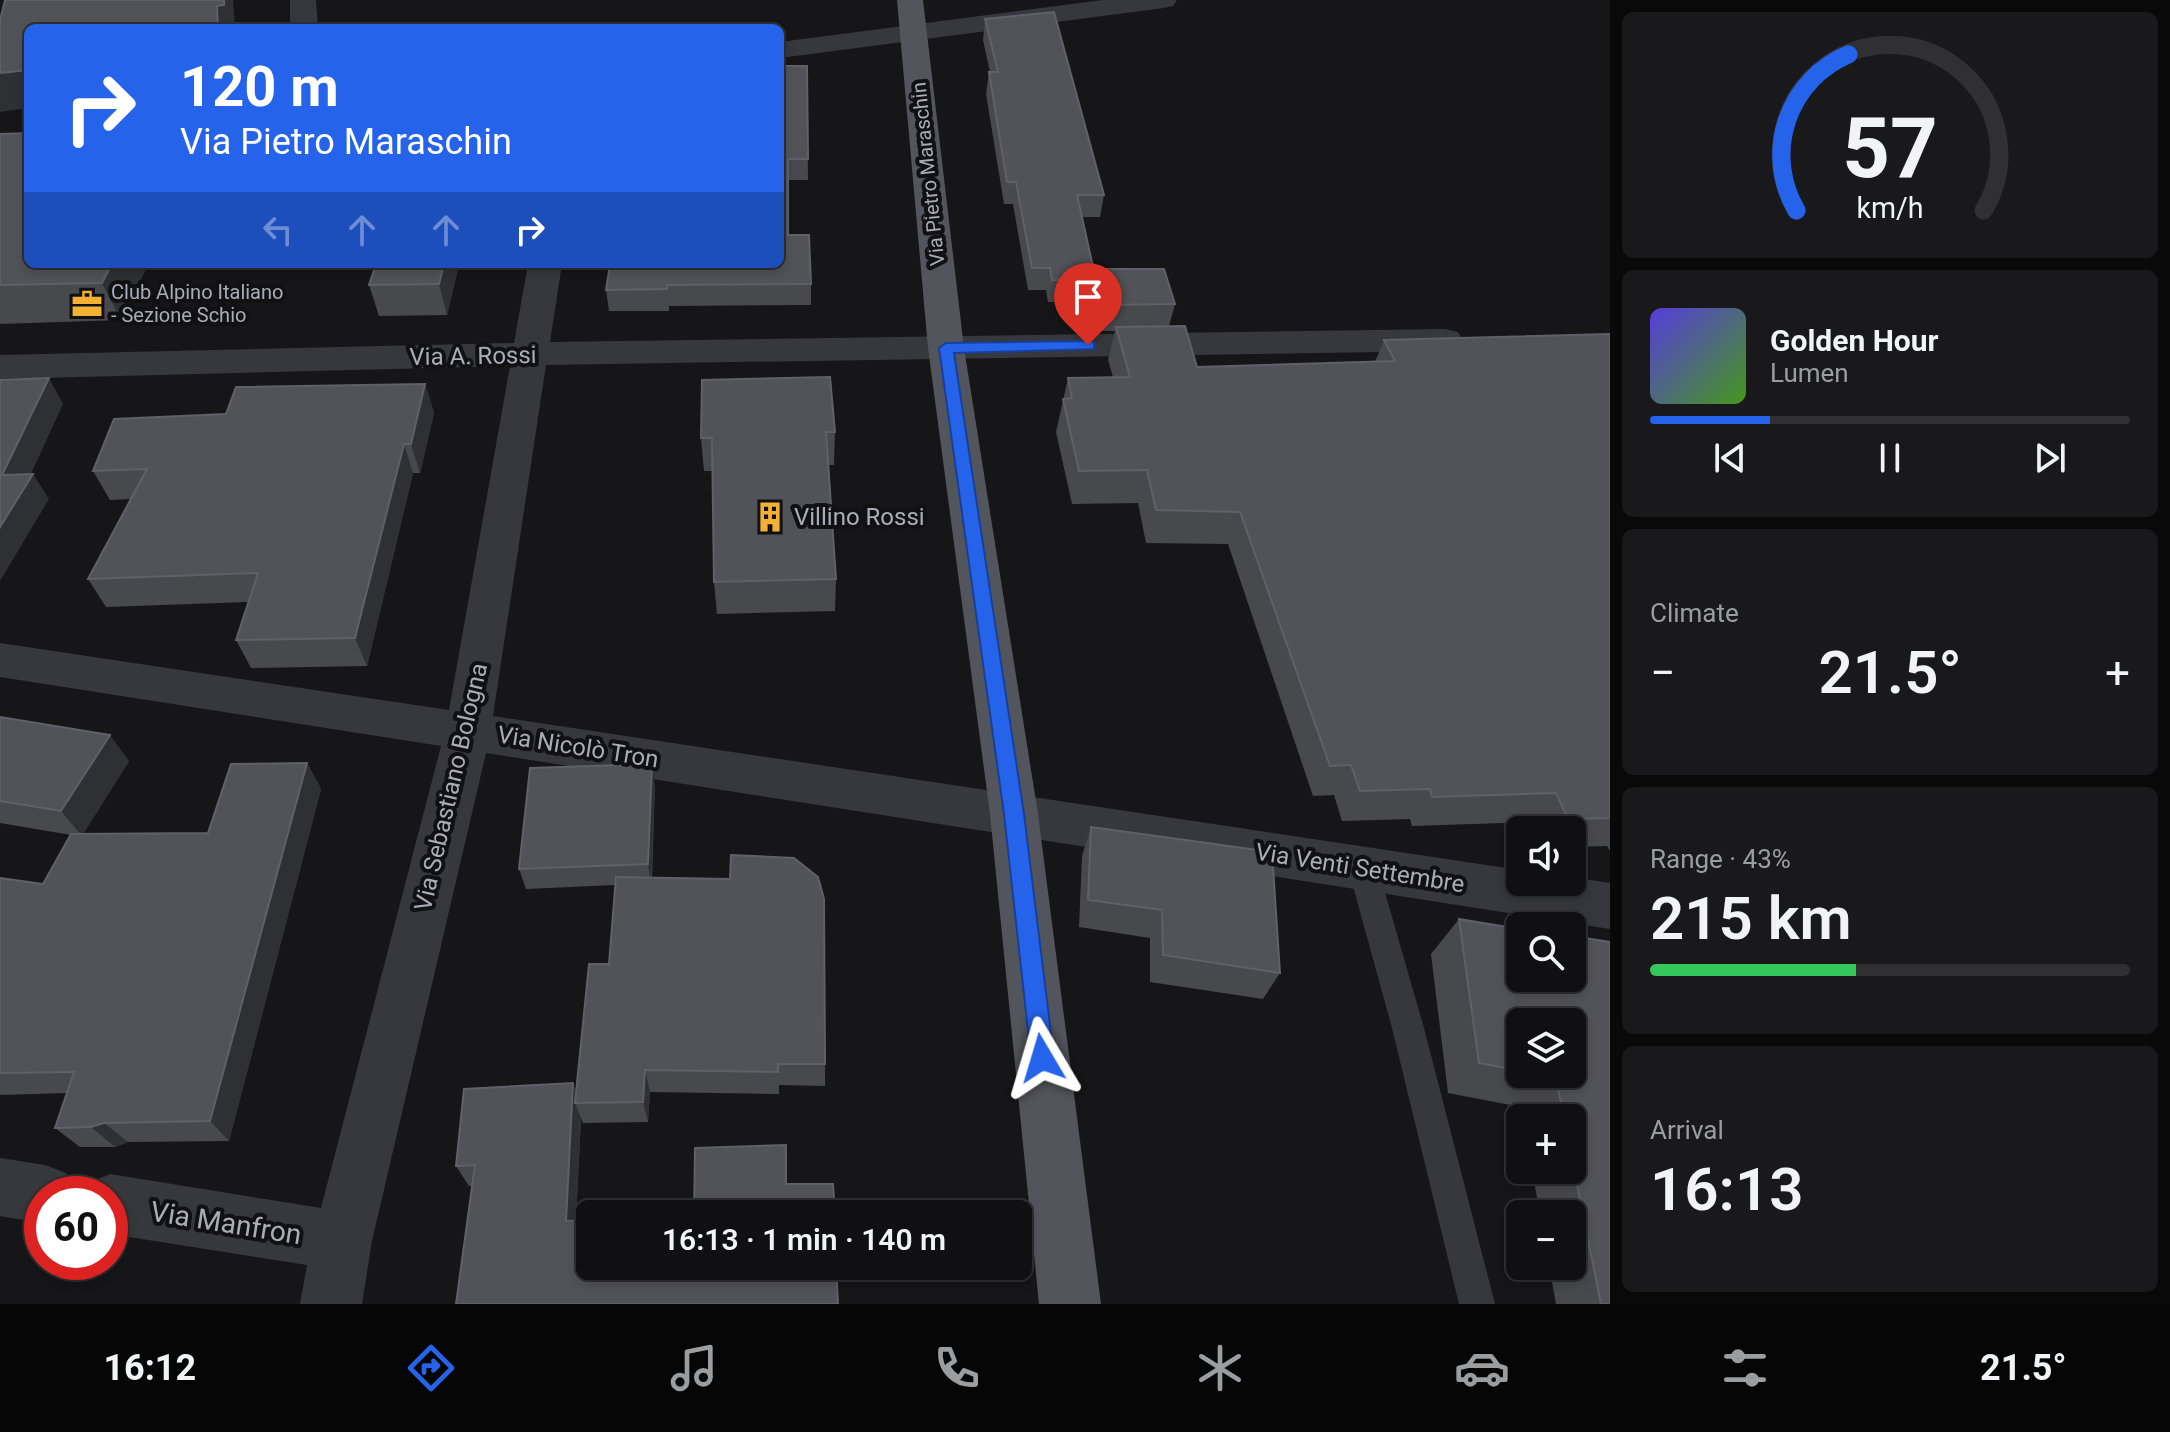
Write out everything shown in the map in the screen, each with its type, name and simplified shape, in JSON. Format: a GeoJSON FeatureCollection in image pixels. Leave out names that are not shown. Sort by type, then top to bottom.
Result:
{"type":"FeatureCollection","features":[{"type":"Feature","properties":{"kind":"main road","name":"Via Pietro Maraschin"},"geometry":{"type":"LineString","coordinates":[[912,16],[946,348],[1014,814],[1070,1304]]}},
{"type":"Feature","properties":{"kind":"street"},"geometry":{"type":"LineString","coordinates":[[303,0],[304,24]]}},
{"type":"Feature","properties":{"kind":"street"},"geometry":{"type":"LineString","coordinates":[[784,49],[912,16],[1164,0]]}},
{"type":"Feature","properties":{"kind":"street","name":"Via Sebastiano Bologna"},"geometry":{"type":"LineString","coordinates":[[331,1304],[342,1241],[468,730],[544,268]]}},
{"type":"Feature","properties":{"kind":"street"},"geometry":{"type":"LineString","coordinates":[[946,348],[1471,340]]}},
{"type":"Feature","properties":{"kind":"street","name":"Via A. Rossi"},"geometry":{"type":"LineString","coordinates":[[0,367],[946,348]]}},
{"type":"Feature","properties":{"kind":"street","name":"Via Nicolò Tron"},"geometry":{"type":"LineString","coordinates":[[0,660],[1014,814]]}},
{"type":"Feature","properties":{"kind":"street","name":"Via Venti Settembre"},"geometry":{"type":"LineString","coordinates":[[1014,814],[1610,906]]}},
{"type":"Feature","properties":{"kind":"street"},"geometry":{"type":"LineString","coordinates":[[0,1187],[24,1191]]}},
{"type":"Feature","properties":{"kind":"street","name":"Via Manfron"},"geometry":{"type":"LineString","coordinates":[[128,1207],[342,1241]]}},
{"type":"Feature","properties":{"kind":"lane"},"geometry":{"type":"LineString","coordinates":[[1363,868],[1408,1028],[1477,1304]]}},
{"type":"Feature","properties":{"kind":"building"},"geometry":{"type":"Polygon","coordinates":[[[5,0],[224,0],[224,5],[217,6],[218,24],[24,24],[24,70],[0,73],[0,20],[5,0]]]}},
{"type":"Feature","properties":{"kind":"building"},"geometry":{"type":"Polygon","coordinates":[[[1054,12],[1104,195],[1077,195],[1096,280],[1052,280],[1050,268],[1032,268],[1016,182],[1007,182],[989,72],[998,72],[985,19],[1054,12]]]}},
{"type":"Feature","properties":{"kind":"building"},"geometry":{"type":"Polygon","coordinates":[[[784,66],[807,66],[808,159],[788,159],[788,235],[809,235],[811,284],[667,285],[667,289],[606,290],[609,268],[784,268],[784,66]]]}},
{"type":"Feature","properties":{"kind":"building"},"geometry":{"type":"Polygon","coordinates":[[[24,133],[24,268],[110,268],[102,283],[0,285],[0,134],[24,133]]]}},
{"type":"Feature","properties":{"kind":"building"},"geometry":{"type":"Polygon","coordinates":[[[375,268],[443,268],[439,284],[369,285],[375,268]]]}},
{"type":"Feature","properties":{"kind":"building"},"geometry":{"type":"Polygon","coordinates":[[[1095,269],[1164,269],[1175,304],[1106,305],[1095,269]]]}},
{"type":"Feature","properties":{"kind":"building"},"geometry":{"type":"Polygon","coordinates":[[[1185,326],[1197,367],[1395,361],[1384,340],[1610,334],[1610,818],[1567,816],[1556,793],[1432,797],[1430,789],[1360,791],[1351,765],[1330,766],[1240,512],[1156,510],[1147,470],[1079,471],[1063,399],[1072,398],[1068,378],[1130,377],[1116,327],[1185,326]]]}},
{"type":"Feature","properties":{"kind":"building","name":"Villino Rossi"},"geometry":{"type":"Polygon","coordinates":[[[830,377],[835,432],[826,432],[836,579],[714,582],[712,438],[701,438],[702,380],[830,377]]]}},
{"type":"Feature","properties":{"kind":"building"},"geometry":{"type":"Polygon","coordinates":[[[49,378],[2,475],[33,474],[0,527],[0,380],[49,378]]]}},
{"type":"Feature","properties":{"kind":"building"},"geometry":{"type":"Polygon","coordinates":[[[425,384],[411,444],[404,444],[355,638],[236,640],[258,573],[88,579],[147,469],[93,471],[114,419],[226,414],[236,387],[425,384]]]}},
{"type":"Feature","properties":{"kind":"building"},"geometry":{"type":"Polygon","coordinates":[[[0,717],[110,735],[61,811],[0,801],[0,717]]]}},
{"type":"Feature","properties":{"kind":"building"},"geometry":{"type":"Polygon","coordinates":[[[307,763],[210,1121],[104,1123],[91,1127],[55,1128],[74,1072],[0,1073],[0,878],[43,884],[71,834],[208,833],[231,764],[307,763]]]}},
{"type":"Feature","properties":{"kind":"building"},"geometry":{"type":"Polygon","coordinates":[[[652,764],[648,864],[519,869],[530,768],[652,764]]]}},
{"type":"Feature","properties":{"kind":"building"},"geometry":{"type":"Polygon","coordinates":[[[1091,827],[1272,852],[1280,973],[1163,955],[1162,910],[1088,900],[1091,827]]]}},
{"type":"Feature","properties":{"kind":"building"},"geometry":{"type":"Polygon","coordinates":[[[731,855],[794,858],[818,877],[824,899],[825,1064],[778,1064],[778,1072],[645,1070],[643,1102],[575,1103],[589,964],[609,964],[616,877],[730,879],[731,855]]]}},
{"type":"Feature","properties":{"kind":"building"},"geometry":{"type":"Polygon","coordinates":[[[1459,919],[1506,927],[1506,992],[1586,992],[1586,938],[1610,942],[1610,1304],[1601,1304],[1586,1230],[1586,1200],[1580,1200],[1577,1184],[1586,1184],[1586,1104],[1561,1104],[1558,1088],[1586,1088],[1586,1008],[1506,1008],[1506,1068],[1479,1063],[1459,919]]]}},
{"type":"Feature","properties":{"kind":"building"},"geometry":{"type":"Polygon","coordinates":[[[573,1083],[566,1221],[576,1221],[576,1280],[837,1280],[838,1304],[456,1304],[475,1165],[456,1166],[464,1089],[573,1083]]]}},
{"type":"Feature","properties":{"kind":"building"},"geometry":{"type":"Polygon","coordinates":[[[786,1145],[786,1184],[833,1184],[834,1200],[694,1200],[695,1148],[786,1145]]]}},
{"type":"Feature","properties":{"kind":"place","name":"Club Alpino Italiano - Sezione Schio"},"geometry":{"type":"Point","coordinates":[87,304]}},
{"type":"Feature","properties":{"kind":"place","name":"Villino Rossi"},"geometry":{"type":"Point","coordinates":[770,517]}},
{"type":"Feature","properties":{"kind":"route"},"geometry":{"type":"LineString","coordinates":[[1042,1058],[1014,814],[946,348],[1088,345]]}}]}
